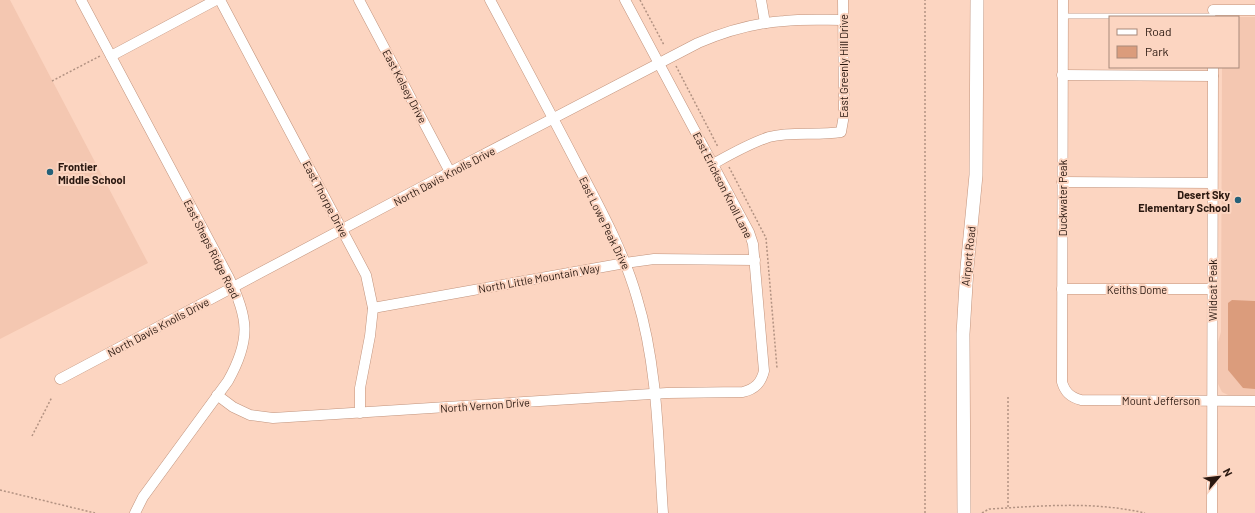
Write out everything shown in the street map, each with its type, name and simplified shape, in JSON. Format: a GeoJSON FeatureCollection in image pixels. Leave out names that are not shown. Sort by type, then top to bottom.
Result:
{"type":"FeatureCollection","features":[{"type":"Feature","properties":{"kind":"street","name":"East Sheps Ridge Road"},"geometry":{"type":"LineString","coordinates":[[82,0],[234,287],[243,312],[245,327],[244,343],[238,363],[228,381],[143,497],[135,513]]}},
{"type":"Feature","properties":{"kind":"street"},"geometry":{"type":"LineString","coordinates":[[111,56],[216,0]]}},
{"type":"Feature","properties":{"kind":"street","name":"East Thorpe Drive"},"geometry":{"type":"LineString","coordinates":[[220,0],[366,274],[373,308],[370,336],[360,388],[360,413]]}},
{"type":"Feature","properties":{"kind":"street","name":"East Kelsey Drive"},"geometry":{"type":"LineString","coordinates":[[359,0],[450,172]]}},
{"type":"Feature","properties":{"kind":"street","name":"East Lowe Peak Drive"},"geometry":{"type":"LineString","coordinates":[[490,0],[612,232],[638,298],[650,354],[655,394],[663,513]]}},
{"type":"Feature","properties":{"kind":"street","name":"East Erickson Knoll Lane"},"geometry":{"type":"LineString","coordinates":[[625,0],[749,232],[753,244],[755,260],[764,371],[762,379],[757,386]]}},
{"type":"Feature","properties":{"kind":"street"},"geometry":{"type":"LineString","coordinates":[[761,0],[765,23]]}},
{"type":"Feature","properties":{"kind":"street","name":"East Greenly Hill Drive"},"geometry":{"type":"LineString","coordinates":[[713,164],[752,143],[770,137],[841,132],[844,115],[843,0]]}},
{"type":"Feature","properties":{"kind":"street","name":"Airport Road"},"geometry":{"type":"LineString","coordinates":[[964,513],[963,334],[966,268],[976,175],[977,0]]}},
{"type":"Feature","properties":{"kind":"street","name":"Duckwater Peak"},"geometry":{"type":"LineString","coordinates":[[1064,0],[1062,75],[1062,382],[1065,391],[1068,394]]}},
{"type":"Feature","properties":{"kind":"street"},"geometry":{"type":"LineString","coordinates":[[1213,11],[1255,10]]}},
{"type":"Feature","properties":{"kind":"street","name":"North Davis Knolls Drive"},"geometry":{"type":"LineString","coordinates":[[60,379],[450,172],[698,43],[743,27],[765,23],[786,20],[843,20]]}},
{"type":"Feature","properties":{"kind":"street"},"geometry":{"type":"LineString","coordinates":[[1062,75],[1213,71]]}},
{"type":"Feature","properties":{"kind":"street","name":"Wildcat Peak"},"geometry":{"type":"LineString","coordinates":[[1212,513],[1213,71]]}},
{"type":"Feature","properties":{"kind":"street"},"geometry":{"type":"LineString","coordinates":[[1062,182],[1212,183]]}},
{"type":"Feature","properties":{"kind":"street","name":"North Little Mountain Way"},"geometry":{"type":"LineString","coordinates":[[373,308],[625,263],[654,260],[755,260]]}},
{"type":"Feature","properties":{"kind":"street","name":"Keiths Dome"},"geometry":{"type":"LineString","coordinates":[[1062,289],[1212,289]]}},
{"type":"Feature","properties":{"kind":"street","name":"North Vernon Drive"},"geometry":{"type":"LineString","coordinates":[[217,395],[233,407],[250,415],[273,418],[655,394],[743,392],[757,386]]}},
{"type":"Feature","properties":{"kind":"street","name":"Mount Jefferson"},"geometry":{"type":"LineString","coordinates":[[1068,394],[1081,400],[1255,401]]}},
{"type":"Feature","properties":{"kind":"lane"},"geometry":{"type":"LineString","coordinates":[[1064,16],[1213,11]]}},
{"type":"Feature","properties":{"kind":"path"},"geometry":{"type":"LineString","coordinates":[[640,0],[664,45]]}},
{"type":"Feature","properties":{"kind":"path"},"geometry":{"type":"LineString","coordinates":[[925,0],[925,513]]}},
{"type":"Feature","properties":{"kind":"path"},"geometry":{"type":"LineString","coordinates":[[52,81],[100,56]]}},
{"type":"Feature","properties":{"kind":"path"},"geometry":{"type":"LineString","coordinates":[[676,66],[718,147]]}},
{"type":"Feature","properties":{"kind":"path"},"geometry":{"type":"LineString","coordinates":[[32,436],[52,397]]}},
{"type":"Feature","properties":{"kind":"path"},"geometry":{"type":"LineString","coordinates":[[1008,397],[1008,508]]}},
{"type":"Feature","properties":{"kind":"path"},"geometry":{"type":"LineString","coordinates":[[0,490],[95,513]]}},
{"type":"Feature","properties":{"kind":"path"},"geometry":{"type":"LineString","coordinates":[[982,513],[987,510],[1008,508],[1082,504],[1119,508],[1145,513]]}},
{"type":"Feature","properties":{"kind":"shaded area","name":"Frontier Middle School"},"geometry":{"type":"Polygon","coordinates":[[[0,0],[10,0],[148,263],[0,339],[0,0]]]}},
{"type":"Feature","properties":{"kind":"shaded area","name":"Desert Sky Elementary School"},"geometry":{"type":"Polygon","coordinates":[[[1239,17],[1255,17],[1255,395],[1228,395],[1222,392],[1218,384],[1218,342],[1221,332],[1222,68],[1239,68],[1239,17]]]}},
{"type":"Feature","properties":{"kind":"green space"},"geometry":{"type":"Polygon","coordinates":[[[1232,300],[1255,301],[1255,389],[1243,388],[1228,370],[1228,303],[1232,300]]]}},
{"type":"Feature","properties":{"kind":"place","name":"Frontier Middle School"},"geometry":{"type":"Point","coordinates":[50,172]}},
{"type":"Feature","properties":{"kind":"place","name":"Desert Sky Elementary School"},"geometry":{"type":"Point","coordinates":[1238,200]}}]}
